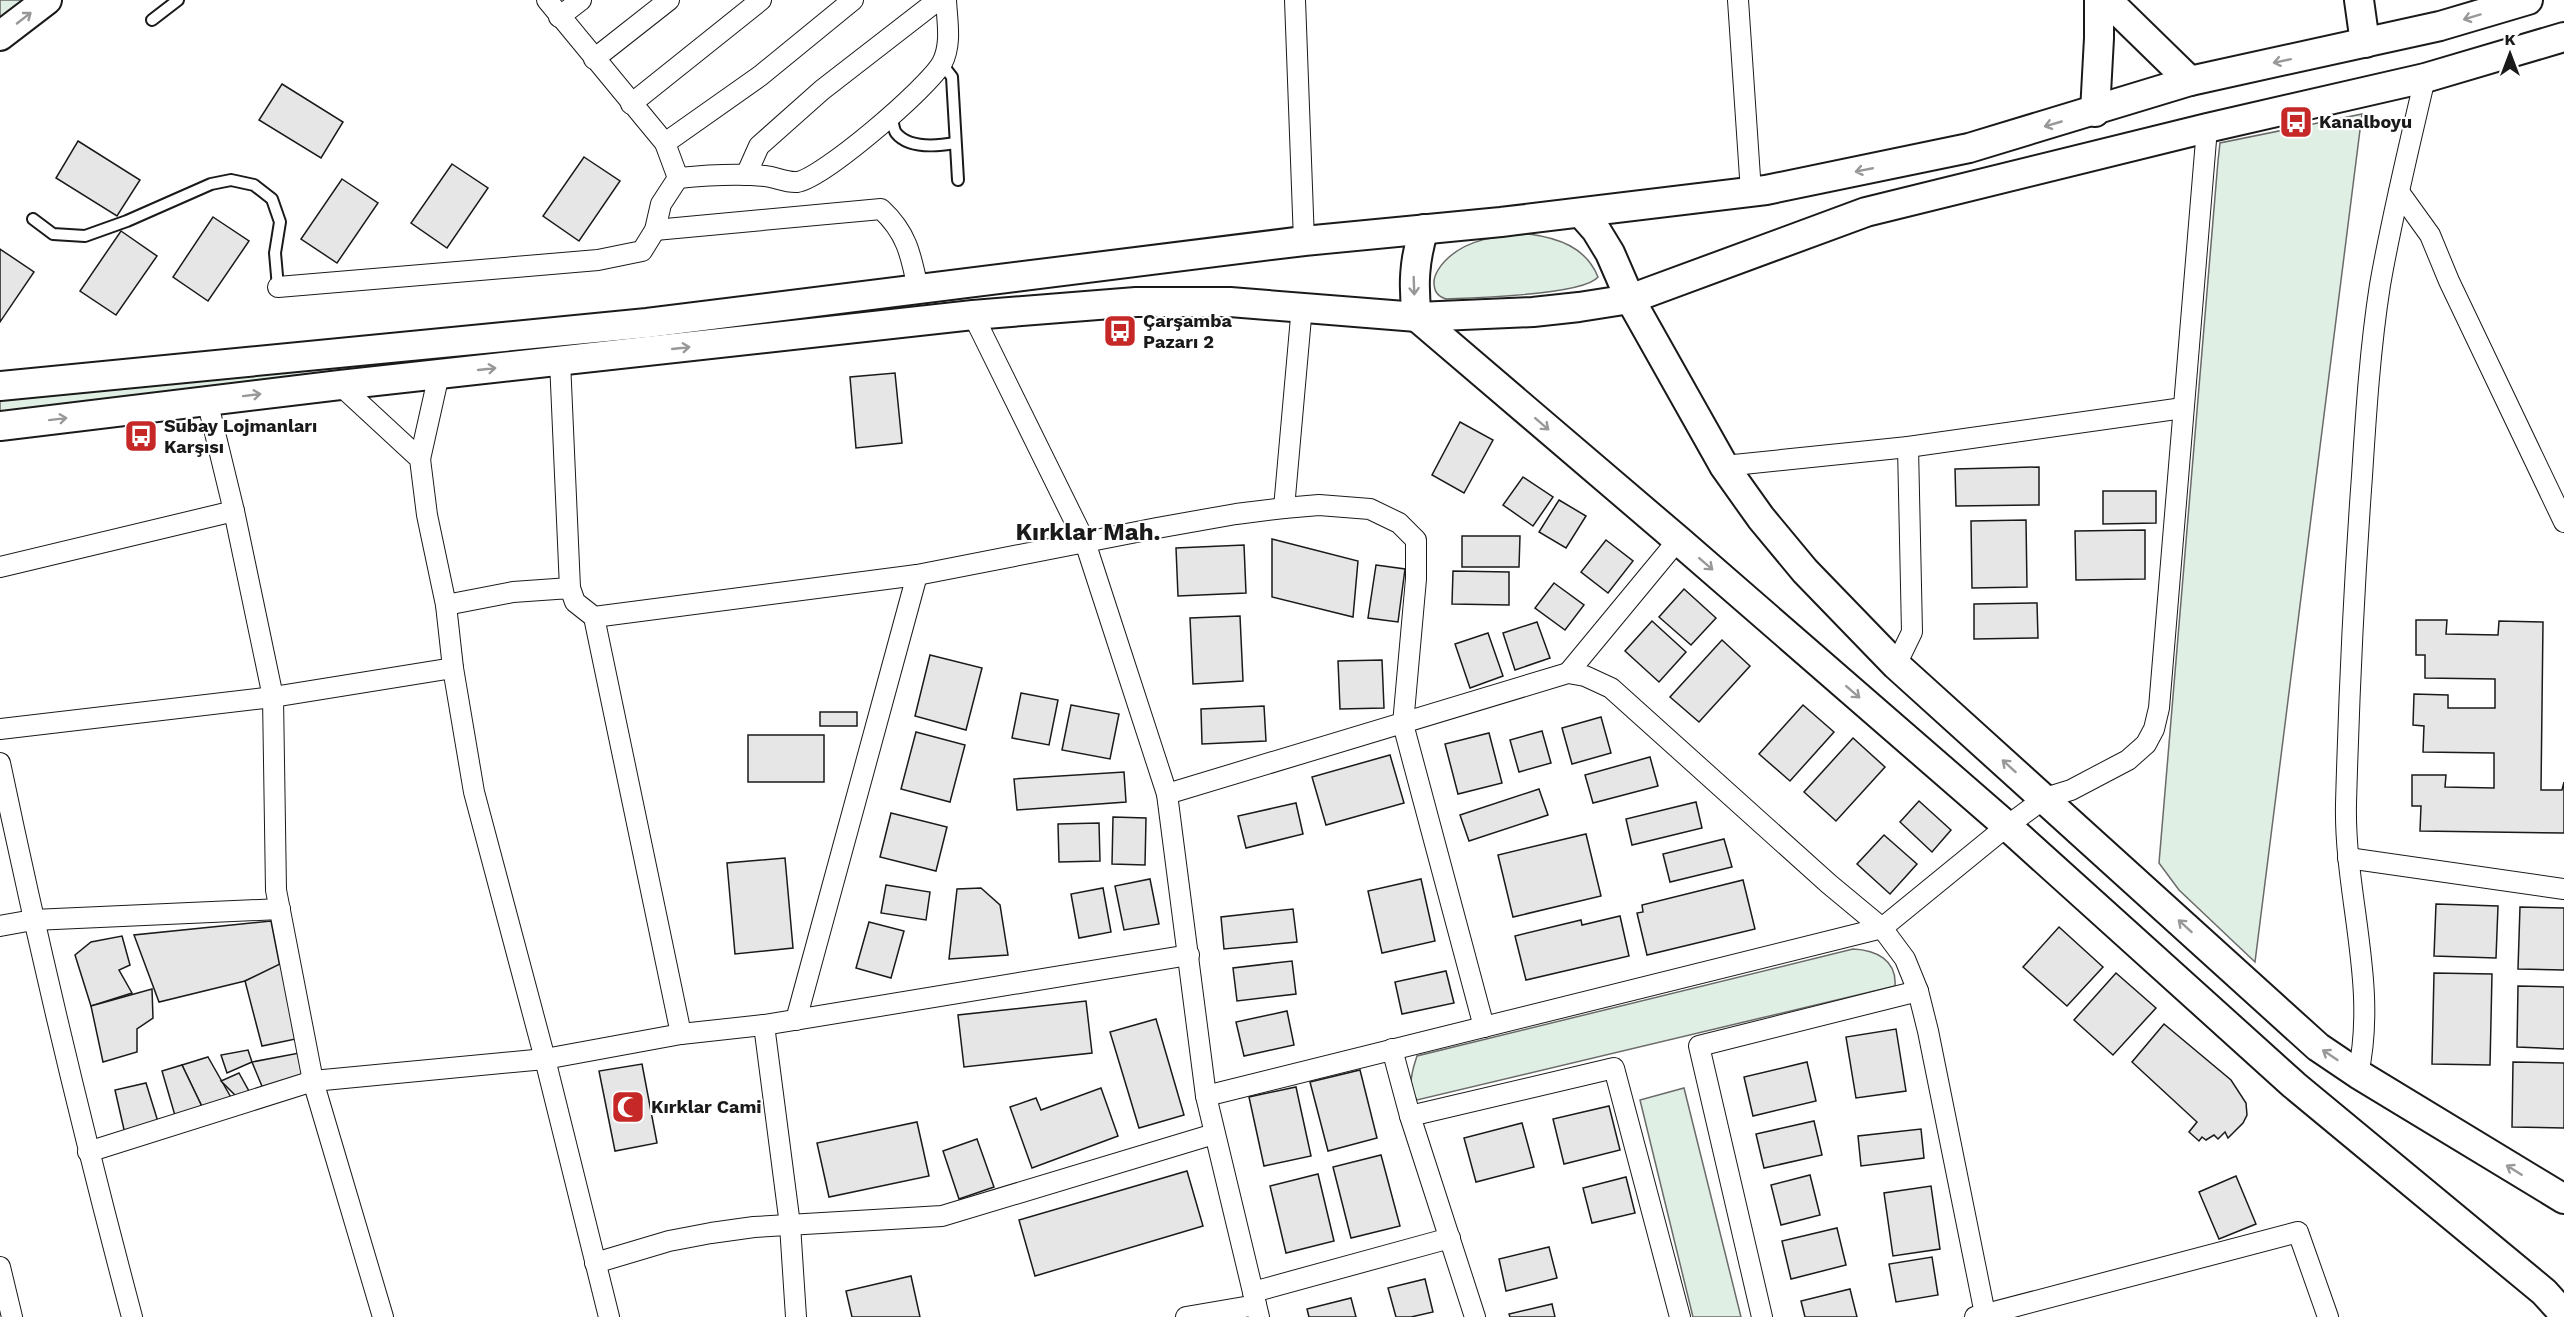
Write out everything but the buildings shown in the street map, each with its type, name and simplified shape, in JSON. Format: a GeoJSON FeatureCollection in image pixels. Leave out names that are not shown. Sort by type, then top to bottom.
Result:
{"type":"FeatureCollection","features":[{"type":"Feature","properties":{"kind":"main road"},"geometry":{"type":"LineString","coordinates":[[0,36],[47,0]]}},
{"type":"Feature","properties":{"kind":"main road"},"geometry":{"type":"LineString","coordinates":[[2095,112],[2099,38],[2098,0]]}},
{"type":"Feature","properties":{"kind":"main road"},"geometry":{"type":"LineString","coordinates":[[2107,0],[2190,81]]}},
{"type":"Feature","properties":{"kind":"main road"},"geometry":{"type":"LineString","coordinates":[[2359,0],[2365,43]]}},
{"type":"Feature","properties":{"kind":"main road"},"geometry":{"type":"LineString","coordinates":[[0,386],[647,323],[1304,241],[1581,213],[1751,192],[1969,148],[2095,112],[2190,81],[2440,26],[2528,0]]}},
{"type":"Feature","properties":{"kind":"main road"},"geometry":{"type":"LineString","coordinates":[[0,426],[207,400],[973,315],[1136,302],[1230,302],[1418,317],[1533,312],[1630,299],[1866,212],[2207,128],[2424,78],[2564,37]]}},
{"type":"Feature","properties":{"kind":"main road"},"geometry":{"type":"LineString","coordinates":[[1581,213],[1596,230],[1610,253],[1630,299],[1724,466],[1761,518],[1805,571],[1896,665],[2318,1047],[2358,1074],[2564,1199]]}},
{"type":"Feature","properties":{"kind":"main road"},"geometry":{"type":"LineString","coordinates":[[1424,229],[1417,252],[1414,277],[1418,317],[2007,826],[2294,1084],[2544,1292],[2564,1314]]}},
{"type":"Feature","properties":{"kind":"street"},"geometry":{"type":"LineString","coordinates":[[547,0],[665,143],[678,178]]}},
{"type":"Feature","properties":{"kind":"street"},"geometry":{"type":"LineString","coordinates":[[559,17],[581,0]]}},
{"type":"Feature","properties":{"kind":"street"},"geometry":{"type":"LineString","coordinates":[[594,59],[669,0]]}},
{"type":"Feature","properties":{"kind":"street"},"geometry":{"type":"LineString","coordinates":[[631,104],[761,0]]}},
{"type":"Feature","properties":{"kind":"street"},"geometry":{"type":"LineString","coordinates":[[665,143],[760,76],[853,0]]}},
{"type":"Feature","properties":{"kind":"street"},"geometry":{"type":"LineString","coordinates":[[746,175],[759,146],[822,90],[938,0]]}},
{"type":"Feature","properties":{"kind":"street"},"geometry":{"type":"LineString","coordinates":[[678,178],[746,175],[768,176],[797,182],[832,164],[916,94],[942,64],[948,45],[946,0]]}},
{"type":"Feature","properties":{"kind":"street"},"geometry":{"type":"LineString","coordinates":[[1294,0],[1304,241]]}},
{"type":"Feature","properties":{"kind":"street"},"geometry":{"type":"LineString","coordinates":[[1738,0],[1751,192]]}},
{"type":"Feature","properties":{"kind":"street"},"geometry":{"type":"LineString","coordinates":[[2358,1074],[2364,1050],[2364,985],[2349,858],[2347,775],[2358,527],[2372,346],[2380,286],[2424,78]]}},
{"type":"Feature","properties":{"kind":"street"},"geometry":{"type":"LineString","coordinates":[[1206,1096],[1882,928],[2007,826],[2045,798],[2071,790],[2128,760],[2146,744],[2154,729],[2159,708],[2207,128]]}},
{"type":"Feature","properties":{"kind":"street"},"geometry":{"type":"LineString","coordinates":[[278,287],[598,260],[642,251],[655,230],[661,204],[678,178]]}},
{"type":"Feature","properties":{"kind":"street"},"geometry":{"type":"LineString","coordinates":[[2399,192],[2430,235],[2449,281],[2564,522]]}},
{"type":"Feature","properties":{"kind":"street"},"geometry":{"type":"LineString","coordinates":[[655,230],[881,209],[895,222],[909,247],[918,288]]}},
{"type":"Feature","properties":{"kind":"street"},"geometry":{"type":"LineString","coordinates":[[1284,508],[1302,306]]}},
{"type":"Feature","properties":{"kind":"street"},"geometry":{"type":"LineString","coordinates":[[973,315],[1086,542],[1167,794],[1206,1096],[1256,1305]]}},
{"type":"Feature","properties":{"kind":"street"},"geometry":{"type":"LineString","coordinates":[[560,361],[570,588],[575,602],[594,616],[681,1034]]}},
{"type":"Feature","properties":{"kind":"street"},"geometry":{"type":"LineString","coordinates":[[439,374],[420,459],[428,515],[446,605],[453,668],[474,792],[545,1059],[609,1317]]}},
{"type":"Feature","properties":{"kind":"street"},"geometry":{"type":"LineString","coordinates":[[340,385],[420,459]]}},
{"type":"Feature","properties":{"kind":"street"},"geometry":{"type":"LineString","coordinates":[[207,400],[234,511],[273,697],[276,890],[313,1081],[383,1317]]}},
{"type":"Feature","properties":{"kind":"street"},"geometry":{"type":"LineString","coordinates":[[1724,466],[1908,447],[2183,408]]}},
{"type":"Feature","properties":{"kind":"street"},"geometry":{"type":"LineString","coordinates":[[1896,665],[1912,632],[1908,447]]}},
{"type":"Feature","properties":{"kind":"street"},"geometry":{"type":"LineString","coordinates":[[594,616],[917,575],[1236,514],[1318,505],[1370,509],[1399,523],[1416,540],[1416,579],[1403,724],[1484,1027]]}},
{"type":"Feature","properties":{"kind":"street"},"geometry":{"type":"LineString","coordinates":[[0,567],[234,511]]}},
{"type":"Feature","properties":{"kind":"street"},"geometry":{"type":"LineString","coordinates":[[1568,673],[1678,540]]}},
{"type":"Feature","properties":{"kind":"street"},"geometry":{"type":"LineString","coordinates":[[796,1020],[917,575]]}},
{"type":"Feature","properties":{"kind":"street"},"geometry":{"type":"LineString","coordinates":[[446,605],[513,592],[570,588]]}},
{"type":"Feature","properties":{"kind":"street"},"geometry":{"type":"LineString","coordinates":[[0,729],[273,697],[453,668]]}},
{"type":"Feature","properties":{"kind":"street"},"geometry":{"type":"LineString","coordinates":[[1167,794],[1568,673],[1585,676],[1611,688],[1829,884],[1882,928],[1905,959],[1918,991],[1928,1031],[1980,1316],[2298,1232],[2328,1317]]}},
{"type":"Feature","properties":{"kind":"street"},"geometry":{"type":"LineString","coordinates":[[0,763],[33,920],[88,1152],[132,1317]]}},
{"type":"Feature","properties":{"kind":"street"},"geometry":{"type":"LineString","coordinates":[[2349,858],[2564,889]]}},
{"type":"Feature","properties":{"kind":"street"},"geometry":{"type":"LineString","coordinates":[[0,926],[33,920],[280,909]]}},
{"type":"Feature","properties":{"kind":"street"},"geometry":{"type":"LineString","coordinates":[[88,1152],[313,1081],[545,1059],[681,1034],[764,1025],[1188,955]]}},
{"type":"Feature","properties":{"kind":"street"},"geometry":{"type":"LineString","coordinates":[[1762,1317],[1699,1046],[1918,991]]}},
{"type":"Feature","properties":{"kind":"street"},"geometry":{"type":"LineString","coordinates":[[764,1025],[790,1225],[796,1317]]}},
{"type":"Feature","properties":{"kind":"street"},"geometry":{"type":"LineString","coordinates":[[1392,1049],[1410,1116],[1475,1317]]}},
{"type":"Feature","properties":{"kind":"street"},"geometry":{"type":"LineString","coordinates":[[1410,1116],[1614,1068],[1680,1317]]}},
{"type":"Feature","properties":{"kind":"street"},"geometry":{"type":"LineString","coordinates":[[595,1263],[669,1241],[711,1233],[790,1225],[942,1216],[1214,1134]]}},
{"type":"Feature","properties":{"kind":"street"},"geometry":{"type":"LineString","coordinates":[[1186,1317],[1256,1305],[1450,1238]]}},
{"type":"Feature","properties":{"kind":"street"},"geometry":{"type":"LineString","coordinates":[[0,1267],[12,1317]]}},
{"type":"Feature","properties":{"kind":"lane"},"geometry":{"type":"LineString","coordinates":[[152,20],[178,0]]}},
{"type":"Feature","properties":{"kind":"lane"},"geometry":{"type":"LineString","coordinates":[[942,64],[952,77],[957,180]]}},
{"type":"Feature","properties":{"kind":"lane"},"geometry":{"type":"LineString","coordinates":[[891,115],[895,132],[907,142],[939,146],[956,143]]}},
{"type":"Feature","properties":{"kind":"lane"},"geometry":{"type":"LineString","coordinates":[[33,219],[53,234],[86,236],[127,221],[211,184],[231,180],[254,185],[272,199],[280,222],[275,253],[278,287]]}},
{"type":"Feature","properties":{"kind":"green space"},"geometry":{"type":"Polygon","coordinates":[[[0,0],[27,0],[0,22],[0,0]]]}},
{"type":"Feature","properties":{"kind":"green space"},"geometry":{"type":"Polygon","coordinates":[[[2362,114],[2255,962],[2179,890],[2159,863],[2220,143],[2362,114]]]}},
{"type":"Feature","properties":{"kind":"green space"},"geometry":{"type":"Polygon","coordinates":[[[1529,234],[1560,241],[1579,251],[1593,267],[1598,277],[1589,283],[1551,292],[1446,299],[1437,293],[1434,282],[1436,274],[1443,263],[1463,247],[1484,240],[1529,234]]]}},
{"type":"Feature","properties":{"kind":"green space"},"geometry":{"type":"Polygon","coordinates":[[[719,320],[722,329],[0,418],[0,393],[719,320]]]}},
{"type":"Feature","properties":{"kind":"green space"},"geometry":{"type":"Polygon","coordinates":[[[1853,949],[1877,954],[1889,963],[1893,969],[1895,986],[1417,1100],[1412,1089],[1412,1073],[1417,1056],[1853,949]]]}},
{"type":"Feature","properties":{"kind":"green space"},"geometry":{"type":"Polygon","coordinates":[[[1684,1088],[1741,1317],[1693,1317],[1640,1100],[1684,1088]]]}},
{"type":"Feature","properties":{"kind":"place","name":"Kanalboyu"},"geometry":{"type":"Point","coordinates":[2296,122]}},
{"type":"Feature","properties":{"kind":"place","name":"Çarşamba Pazarı 2"},"geometry":{"type":"Point","coordinates":[1120,331]}},
{"type":"Feature","properties":{"kind":"place","name":"Subay Lojmanları Karşısı"},"geometry":{"type":"Point","coordinates":[141,436]}},
{"type":"Feature","properties":{"kind":"place","name":"Kırklar Cami"},"geometry":{"type":"Point","coordinates":[628,1107]}},
{"type":"Feature","properties":{"kind":"district","name":"Kırklar Mah."},"geometry":{"type":"Point","coordinates":[1088,532]}}]}
